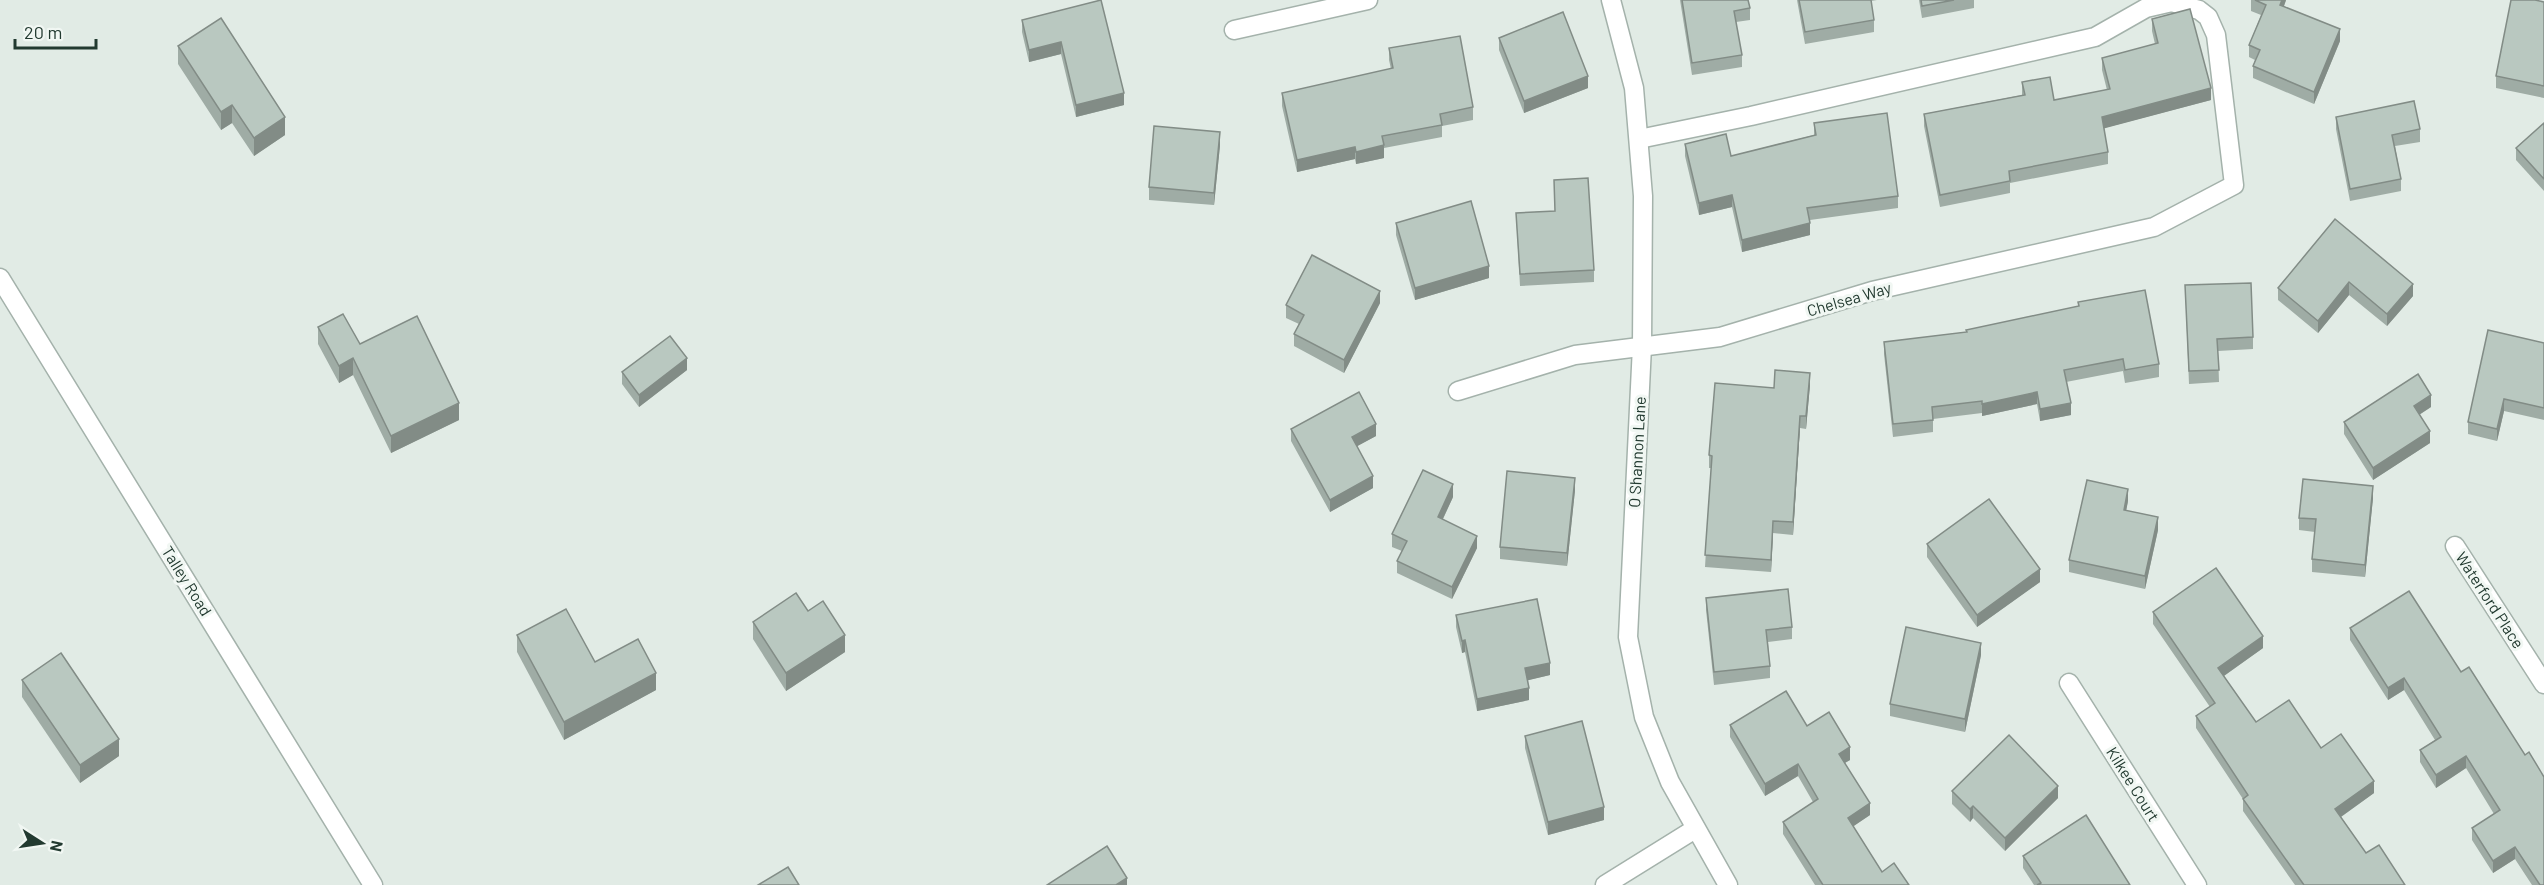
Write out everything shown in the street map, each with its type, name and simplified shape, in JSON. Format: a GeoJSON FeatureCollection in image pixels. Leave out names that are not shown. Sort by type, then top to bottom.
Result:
{"type":"FeatureCollection","features":[{"type":"Feature","properties":{"kind":"street"},"geometry":{"type":"LineString","coordinates":[[1233,30],[1368,0]]}},
{"type":"Feature","properties":{"kind":"street","name":"O Shannon Lane"},"geometry":{"type":"LineString","coordinates":[[1611,0],[1634,88],[1643,196],[1642,346],[1628,637],[1644,717],[1670,782],[1728,885]]}},
{"type":"Feature","properties":{"kind":"street","name":"Chelsea Way"},"geometry":{"type":"LineString","coordinates":[[1458,391],[1575,355],[1720,337],[1872,291],[2154,227],[2234,185],[2216,35],[2208,17],[2199,10],[2172,2],[2146,8],[2095,37],[1740,119],[1639,139]]}},
{"type":"Feature","properties":{"kind":"street","name":"Talley Road"},"geometry":{"type":"LineString","coordinates":[[0,278],[374,885]]}},
{"type":"Feature","properties":{"kind":"street","name":"Waterford Place"},"geometry":{"type":"LineString","coordinates":[[2455,546],[2544,684]]}},
{"type":"Feature","properties":{"kind":"street","name":"Kilkee Court"},"geometry":{"type":"LineString","coordinates":[[2069,683],[2198,885]]}},
{"type":"Feature","properties":{"kind":"street"},"geometry":{"type":"LineString","coordinates":[[1605,885],[1695,829]]}},
{"type":"Feature","properties":{"kind":"building"},"geometry":{"type":"Polygon","coordinates":[[[1101,0],[1124,93],[1076,105],[1061,42],[1029,50],[1022,20],[1101,0]]]}},
{"type":"Feature","properties":{"kind":"building"},"geometry":{"type":"Polygon","coordinates":[[[1682,0],[1748,0],[1750,8],[1734,11],[1742,55],[1692,63],[1682,0]]]}},
{"type":"Feature","properties":{"kind":"building"},"geometry":{"type":"Polygon","coordinates":[[[1799,0],[1871,0],[1874,20],[1805,32],[1799,0]]]}},
{"type":"Feature","properties":{"kind":"building"},"geometry":{"type":"Polygon","coordinates":[[[1921,0],[1954,0],[1922,6],[1921,0]]]}},
{"type":"Feature","properties":{"kind":"building"},"geometry":{"type":"Polygon","coordinates":[[[2255,0],[2282,0],[2280,5],[2340,29],[2314,92],[2253,66],[2260,50],[2249,45],[2266,5],[2255,0]]]}},
{"type":"Feature","properties":{"kind":"building"},"geometry":{"type":"Polygon","coordinates":[[[2511,0],[2544,2],[2544,86],[2496,76],[2511,0]]]}},
{"type":"Feature","properties":{"kind":"building"},"geometry":{"type":"Polygon","coordinates":[[[2190,9],[2211,88],[2102,117],[2108,152],[2009,171],[2010,181],[1940,195],[1924,114],[2025,95],[2022,82],[2050,77],[2054,100],[2110,89],[2102,58],[2158,43],[2152,19],[2190,9]]]}},
{"type":"Feature","properties":{"kind":"building"},"geometry":{"type":"Polygon","coordinates":[[[1563,12],[1588,76],[1524,101],[1499,38],[1563,12]]]}},
{"type":"Feature","properties":{"kind":"building"},"geometry":{"type":"Polygon","coordinates":[[[221,18],[285,117],[254,138],[232,105],[221,112],[178,46],[221,18]]]}},
{"type":"Feature","properties":{"kind":"building"},"geometry":{"type":"Polygon","coordinates":[[[1460,36],[1473,107],[1440,114],[1442,125],[1382,136],[1384,145],[1356,152],[1355,147],[1297,160],[1282,93],[1393,68],[1389,48],[1460,36]]]}},
{"type":"Feature","properties":{"kind":"building"},"geometry":{"type":"Polygon","coordinates":[[[2414,101],[2420,129],[2392,135],[2401,179],[2350,189],[2336,117],[2414,101]]]}},
{"type":"Feature","properties":{"kind":"building"},"geometry":{"type":"Polygon","coordinates":[[[1887,113],[1898,196],[1807,208],[1810,223],[1742,240],[1732,195],[1699,203],[1685,144],[1726,134],[1731,156],[1816,135],[1814,123],[1887,113]]]}},
{"type":"Feature","properties":{"kind":"building"},"geometry":{"type":"Polygon","coordinates":[[[2544,123],[2544,179],[2516,148],[2544,123]]]}},
{"type":"Feature","properties":{"kind":"building"},"geometry":{"type":"Polygon","coordinates":[[[1154,126],[1220,132],[1214,193],[1149,187],[1154,126]]]}},
{"type":"Feature","properties":{"kind":"building"},"geometry":{"type":"Polygon","coordinates":[[[1588,178],[1594,270],[1520,274],[1516,213],[1555,211],[1554,180],[1588,178]]]}},
{"type":"Feature","properties":{"kind":"building"},"geometry":{"type":"Polygon","coordinates":[[[1471,201],[1489,266],[1415,288],[1396,223],[1471,201]]]}},
{"type":"Feature","properties":{"kind":"building"},"geometry":{"type":"Polygon","coordinates":[[[2335,219],[2413,284],[2387,314],[2349,282],[2318,321],[2278,288],[2335,219]]]}},
{"type":"Feature","properties":{"kind":"building"},"geometry":{"type":"Polygon","coordinates":[[[1312,255],[1380,291],[1344,360],[1294,334],[1304,315],[1286,305],[1312,255]]]}},
{"type":"Feature","properties":{"kind":"building"},"geometry":{"type":"Polygon","coordinates":[[[2251,283],[2253,337],[2217,339],[2219,370],[2189,371],[2185,285],[2251,283]]]}},
{"type":"Feature","properties":{"kind":"building"},"geometry":{"type":"Polygon","coordinates":[[[2145,290],[2159,364],[2125,370],[2123,359],[2064,370],[2071,403],[2040,409],[2037,392],[1982,404],[1982,401],[1932,407],[1933,420],[1893,424],[1884,342],[1967,332],[1966,330],[2079,306],[2078,302],[2145,290]]]}},
{"type":"Feature","properties":{"kind":"building"},"geometry":{"type":"Polygon","coordinates":[[[343,314],[360,344],[417,316],[459,403],[391,436],[353,358],[339,366],[318,327],[343,314]]]}},
{"type":"Feature","properties":{"kind":"building"},"geometry":{"type":"Polygon","coordinates":[[[2488,330],[2544,343],[2544,408],[2504,399],[2497,429],[2468,422],[2488,330]]]}},
{"type":"Feature","properties":{"kind":"building"},"geometry":{"type":"Polygon","coordinates":[[[670,336],[687,358],[639,395],[622,372],[670,336]]]}},
{"type":"Feature","properties":{"kind":"building"},"geometry":{"type":"Polygon","coordinates":[[[1775,370],[1810,373],[1806,416],[1800,416],[1793,522],[1773,521],[1771,560],[1705,555],[1712,456],[1709,455],[1715,383],[1774,388],[1775,370]]]}},
{"type":"Feature","properties":{"kind":"building"},"geometry":{"type":"Polygon","coordinates":[[[2418,374],[2431,395],[2414,406],[2430,431],[2373,468],[2344,422],[2418,374]]]}},
{"type":"Feature","properties":{"kind":"building"},"geometry":{"type":"Polygon","coordinates":[[[1359,392],[1376,424],[1352,437],[1373,476],[1330,500],[1291,429],[1359,392]]]}},
{"type":"Feature","properties":{"kind":"building"},"geometry":{"type":"Polygon","coordinates":[[[1423,470],[1453,484],[1438,517],[1477,536],[1452,587],[1397,561],[1407,541],[1392,534],[1423,470]]]}},
{"type":"Feature","properties":{"kind":"building"},"geometry":{"type":"Polygon","coordinates":[[[1507,471],[1575,478],[1567,553],[1500,547],[1507,471]]]}},
{"type":"Feature","properties":{"kind":"building"},"geometry":{"type":"Polygon","coordinates":[[[2303,479],[2373,486],[2365,565],[2312,559],[2316,519],[2299,518],[2303,479]]]}},
{"type":"Feature","properties":{"kind":"building"},"geometry":{"type":"Polygon","coordinates":[[[2087,480],[2128,489],[2124,510],[2158,517],[2145,576],[2069,560],[2087,480]]]}},
{"type":"Feature","properties":{"kind":"building"},"geometry":{"type":"Polygon","coordinates":[[[1989,499],[2040,569],[1977,615],[1927,544],[1989,499]]]}},
{"type":"Feature","properties":{"kind":"building"},"geometry":{"type":"Polygon","coordinates":[[[2216,568],[2263,636],[2218,668],[2256,722],[2289,700],[2321,748],[2341,734],[2374,781],[2335,809],[2366,853],[2379,845],[2405,885],[2304,885],[2243,799],[2248,795],[2196,716],[2215,703],[2153,612],[2216,568]]]}},
{"type":"Feature","properties":{"kind":"building"},"geometry":{"type":"Polygon","coordinates":[[[1788,589],[1792,627],[1766,630],[1770,666],[1714,672],[1706,598],[1788,589]]]}},
{"type":"Feature","properties":{"kind":"building"},"geometry":{"type":"Polygon","coordinates":[[[2409,591],[2461,672],[2469,667],[2525,755],[2529,752],[2544,777],[2544,885],[2540,885],[2515,847],[2493,861],[2472,828],[2500,810],[2466,756],[2436,775],[2420,750],[2441,737],[2404,678],[2388,688],[2350,628],[2409,591]]]}},
{"type":"Feature","properties":{"kind":"building"},"geometry":{"type":"Polygon","coordinates":[[[796,593],[808,611],[823,601],[845,635],[786,673],[753,622],[796,593]]]}},
{"type":"Feature","properties":{"kind":"building"},"geometry":{"type":"Polygon","coordinates":[[[1537,599],[1550,663],[1525,668],[1529,688],[1477,699],[1465,640],[1462,641],[1456,615],[1537,599]]]}},
{"type":"Feature","properties":{"kind":"building"},"geometry":{"type":"Polygon","coordinates":[[[566,609],[595,662],[638,639],[656,673],[564,722],[517,635],[566,609]]]}},
{"type":"Feature","properties":{"kind":"building"},"geometry":{"type":"Polygon","coordinates":[[[1906,627],[1981,643],[1965,719],[1890,704],[1906,627]]]}},
{"type":"Feature","properties":{"kind":"building"},"geometry":{"type":"Polygon","coordinates":[[[61,653],[119,739],[80,765],[22,680],[61,653]]]}},
{"type":"Feature","properties":{"kind":"building"},"geometry":{"type":"Polygon","coordinates":[[[1786,691],[1807,726],[1829,712],[1850,747],[1839,754],[1870,803],[1848,818],[1882,872],[1894,863],[1909,885],[1823,885],[1783,822],[1818,799],[1798,764],[1765,784],[1730,725],[1786,691]]]}},
{"type":"Feature","properties":{"kind":"building"},"geometry":{"type":"Polygon","coordinates":[[[1582,721],[1604,807],[1548,822],[1525,736],[1582,721]]]}},
{"type":"Feature","properties":{"kind":"building"},"geometry":{"type":"Polygon","coordinates":[[[2009,735],[2058,786],[2005,838],[1973,806],[1970,809],[1952,791],[2009,735]]]}},
{"type":"Feature","properties":{"kind":"building"},"geometry":{"type":"Polygon","coordinates":[[[2086,815],[2130,885],[2037,885],[2041,883],[2023,856],[2086,815]]]}},
{"type":"Feature","properties":{"kind":"building"},"geometry":{"type":"Polygon","coordinates":[[[1107,846],[1127,878],[1116,885],[1047,885],[1107,846]]]}},
{"type":"Feature","properties":{"kind":"building"},"geometry":{"type":"Polygon","coordinates":[[[788,867],[799,885],[758,885],[788,867]]]}}]}
